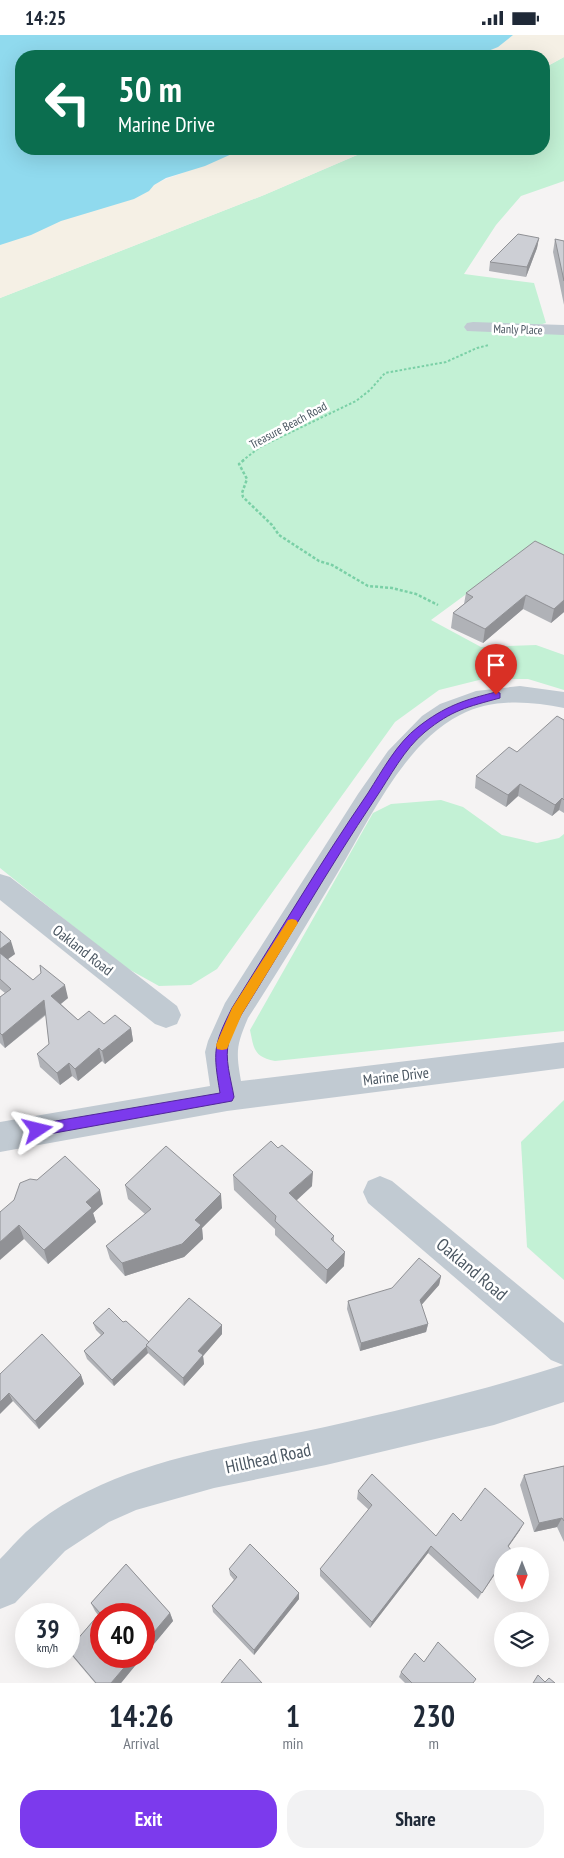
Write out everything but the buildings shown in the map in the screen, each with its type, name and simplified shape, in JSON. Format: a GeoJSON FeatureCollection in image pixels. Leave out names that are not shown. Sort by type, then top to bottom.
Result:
{"type":"FeatureCollection","features":[{"type":"Feature","properties":{"kind":"street","name":"Manly Place"},"geometry":{"type":"LineString","coordinates":[[473,327],[564,330]]}},
{"type":"Feature","properties":{"kind":"street"},"geometry":{"type":"LineString","coordinates":[[227,1097],[221,1062],[222,1041],[236,1012],[362,810],[401,752],[420,731],[433,721],[448,711],[470,701],[496,695],[516,694],[539,695],[564,700]]}},
{"type":"Feature","properties":{"kind":"street","name":"Oakland Road"},"geometry":{"type":"LineString","coordinates":[[0,885],[166,1015]]}},
{"type":"Feature","properties":{"kind":"street","name":"Marine Drive"},"geometry":{"type":"LineString","coordinates":[[0,1137],[227,1097],[564,1055]]}},
{"type":"Feature","properties":{"kind":"street","name":"Oakland Road"},"geometry":{"type":"LineString","coordinates":[[380,1192],[564,1347]]}},
{"type":"Feature","properties":{"kind":"street","name":"Hillhead Road"},"geometry":{"type":"LineString","coordinates":[[0,1588],[51,1537],[95,1508],[136,1491],[214,1469],[326,1446],[494,1406],[564,1383]]}},
{"type":"Feature","properties":{"kind":"path","name":"Treasure Beach Road"},"geometry":{"type":"LineString","coordinates":[[438,605],[416,595],[392,588],[368,586],[332,565],[319,561],[279,535],[272,525],[243,497],[242,493],[247,479],[239,464],[260,447],[356,401],[370,390],[385,373],[446,362],[478,348],[496,343]]}},
{"type":"Feature","properties":{"kind":"green space"},"geometry":{"type":"Polygon","coordinates":[[[564,57],[564,181],[521,196],[496,225],[464,274],[534,283],[546,323],[515,331],[564,334],[564,560],[533,545],[431,620],[481,647],[536,645],[564,655],[564,690],[528,679],[483,679],[439,690],[395,722],[217,969],[191,985],[159,986],[123,966],[0,868],[0,298],[264,195],[357,155],[550,155],[550,65],[564,57]]]}},
{"type":"Feature","properties":{"kind":"green space"},"geometry":{"type":"Polygon","coordinates":[[[441,800],[463,807],[502,835],[537,843],[559,838],[564,834],[564,1031],[275,1061],[263,1057],[254,1047],[250,1030],[373,813],[391,804],[441,800]]]}},
{"type":"Feature","properties":{"kind":"green space"},"geometry":{"type":"Polygon","coordinates":[[[564,1100],[564,1280],[527,1247],[521,1142],[564,1100]]]}},
{"type":"Feature","properties":{"kind":"sand"},"geometry":{"type":"Polygon","coordinates":[[[497,35],[564,35],[564,57],[550,65],[550,50],[465,50],[497,35]]]}},
{"type":"Feature","properties":{"kind":"sand"},"geometry":{"type":"Polygon","coordinates":[[[229,155],[357,155],[264,195],[0,298],[0,244],[229,155]]]}},
{"type":"Feature","properties":{"kind":"water"},"geometry":{"type":"Polygon","coordinates":[[[0,35],[513,35],[498,47],[491,50],[15,50],[15,155],[230,155],[205,166],[166,178],[154,185],[149,191],[134,199],[61,221],[31,235],[0,245],[0,35]]]}},
{"type":"Feature","properties":{"kind":"slow traffic"},"geometry":{"type":"LineString","coordinates":[[222,1045],[222,1041],[236,1012],[292,923]]}},
{"type":"Feature","properties":{"kind":"route"},"geometry":{"type":"LineString","coordinates":[[38,1130],[227,1097],[221,1062],[222,1041],[236,1012],[362,810],[401,752],[420,731],[448,711],[462,704],[496,695]]}}]}
